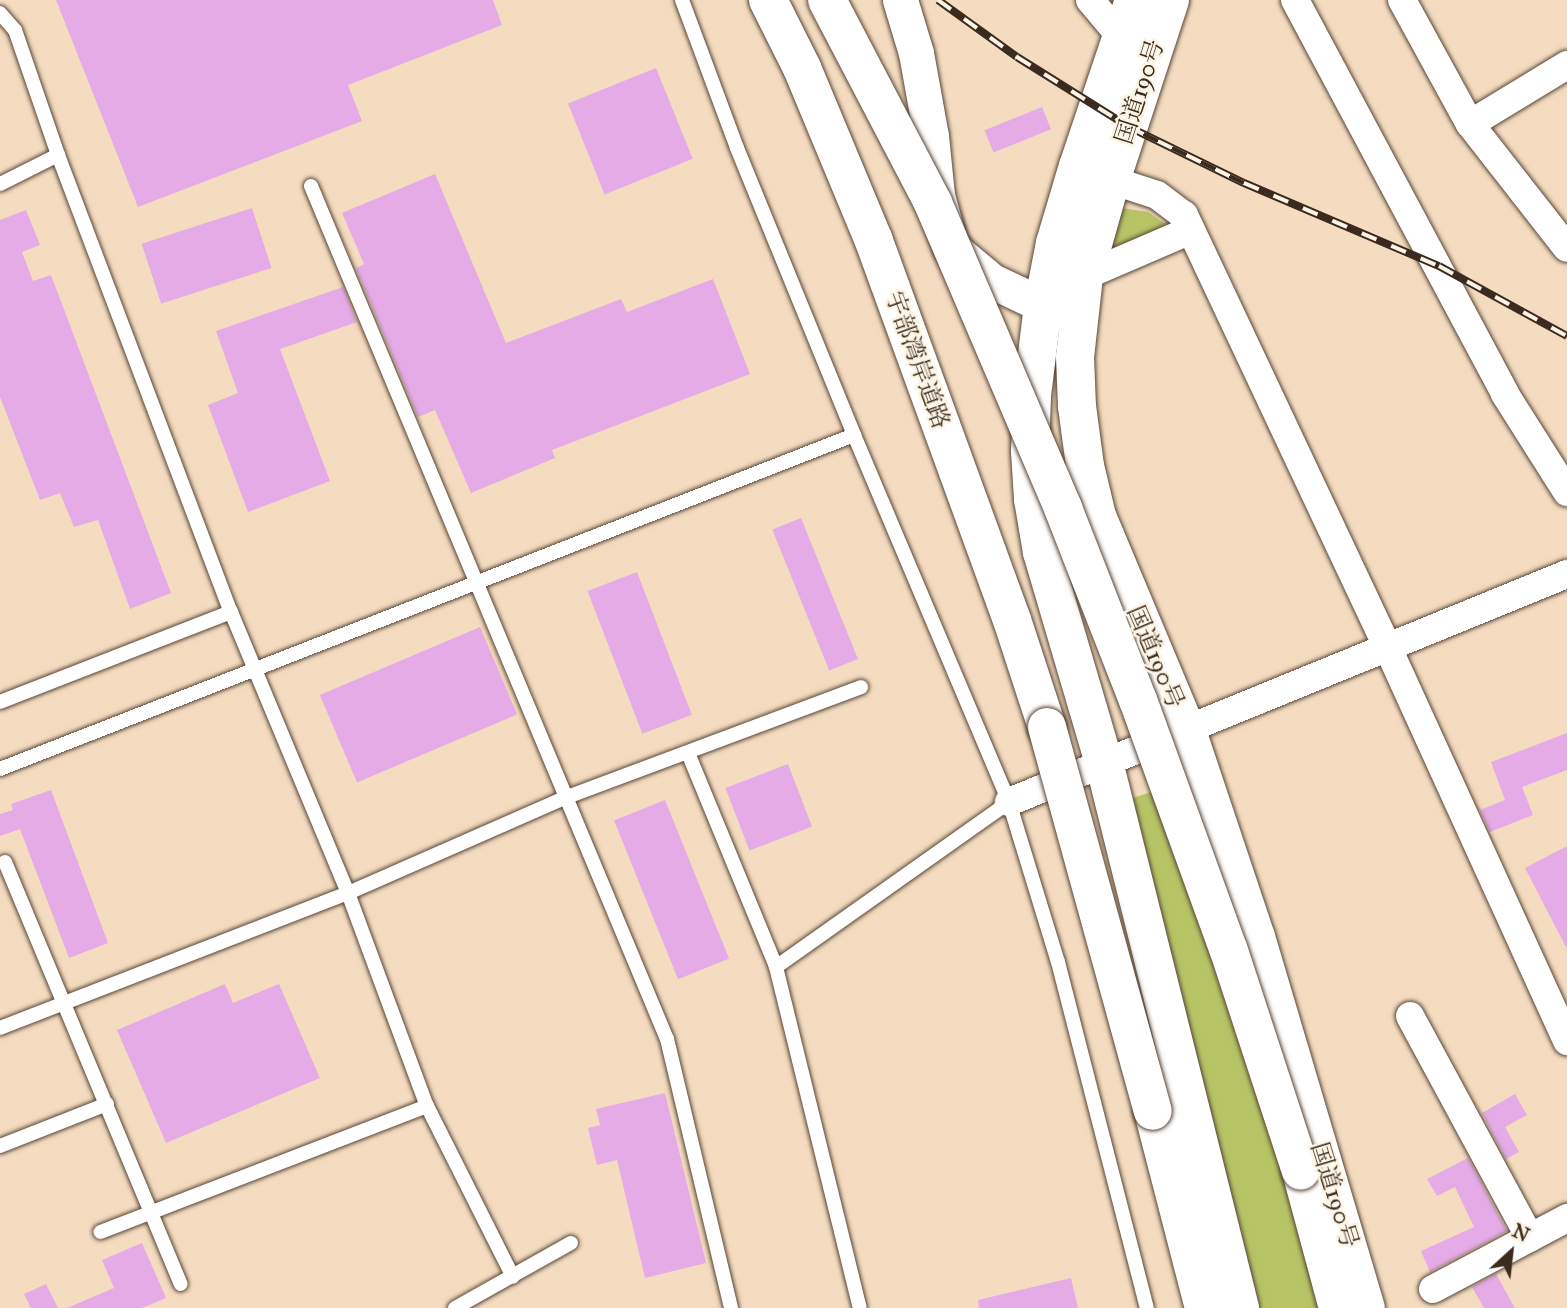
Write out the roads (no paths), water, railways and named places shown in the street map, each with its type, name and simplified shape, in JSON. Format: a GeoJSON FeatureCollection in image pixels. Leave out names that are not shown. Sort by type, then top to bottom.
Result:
{"type":"FeatureCollection","features":[{"type":"Feature","properties":{"kind":"highway","name":"宇部湾岸道路"},"geometry":{"type":"LineString","coordinates":[[768,0],[802,68],[874,241],[1012,620],[1047,727],[1153,1111],[1204,1308]]}},
{"type":"Feature","properties":{"kind":"highway"},"geometry":{"type":"LineString","coordinates":[[827,0],[909,152],[966,274],[1063,508],[1138,700],[1229,951],[1301,1171],[1338,1308]]}},
{"type":"Feature","properties":{"kind":"highway","name":"国道190号"},"geometry":{"type":"LineString","coordinates":[[1134,0],[1138,43],[1111,180],[1084,276],[1060,309],[1032,396],[1030,451],[1033,499],[1042,552],[1104,762],[1241,1308]]}},
{"type":"Feature","properties":{"kind":"highway","name":"国道190号"},"geometry":{"type":"LineString","coordinates":[[1170,0],[1138,43],[1055,243],[1060,309],[1077,405],[1084,466],[1097,516],[1187,731],[1256,937],[1366,1308]]}},
{"type":"Feature","properties":{"kind":"street"},"geometry":{"type":"LineString","coordinates":[[900,0],[916,53],[932,136],[937,195],[951,247],[992,281],[1060,309]]}},
{"type":"Feature","properties":{"kind":"street"},"geometry":{"type":"LineString","coordinates":[[1090,0],[1138,43]]}},
{"type":"Feature","properties":{"kind":"street"},"geometry":{"type":"LineString","coordinates":[[1295,0],[1505,394],[1567,492]]}},
{"type":"Feature","properties":{"kind":"street"},"geometry":{"type":"LineString","coordinates":[[1402,0],[1470,124],[1567,248]]}},
{"type":"Feature","properties":{"kind":"street"},"geometry":{"type":"LineString","coordinates":[[1470,124],[1567,65]]}},
{"type":"Feature","properties":{"kind":"street"},"geometry":{"type":"LineString","coordinates":[[1111,180],[1157,195],[1184,215],[1388,648],[1567,1041]]}},
{"type":"Feature","properties":{"kind":"street"},"geometry":{"type":"LineString","coordinates":[[1084,276],[1191,230]]}},
{"type":"Feature","properties":{"kind":"street"},"geometry":{"type":"LineString","coordinates":[[1009,802],[1567,574]]}},
{"type":"Feature","properties":{"kind":"street"},"geometry":{"type":"LineString","coordinates":[[1410,1016],[1530,1238]]}},
{"type":"Feature","properties":{"kind":"street"},"geometry":{"type":"LineString","coordinates":[[1433,1289],[1567,1218]]}},
{"type":"Feature","properties":{"kind":"lane"},"geometry":{"type":"LineString","coordinates":[[682,0],[737,148],[853,435],[1009,802],[1058,962],[1147,1308]]}},
{"type":"Feature","properties":{"kind":"lane"},"geometry":{"type":"LineString","coordinates":[[0,13],[15,30],[58,155],[231,612],[348,892],[427,1106],[513,1277]]}},
{"type":"Feature","properties":{"kind":"lane"},"geometry":{"type":"LineString","coordinates":[[0,184],[58,155]]}},
{"type":"Feature","properties":{"kind":"lane"},"geometry":{"type":"LineString","coordinates":[[311,186],[667,1039],[731,1308]]}},
{"type":"Feature","properties":{"kind":"lane"},"geometry":{"type":"LineString","coordinates":[[0,769],[853,435]]}},
{"type":"Feature","properties":{"kind":"lane"},"geometry":{"type":"LineString","coordinates":[[0,702],[231,612]]}},
{"type":"Feature","properties":{"kind":"lane"},"geometry":{"type":"LineString","coordinates":[[0,1028],[348,892],[567,797],[861,687]]}},
{"type":"Feature","properties":{"kind":"lane"},"geometry":{"type":"LineString","coordinates":[[688,752],[776,967],[860,1308]]}},
{"type":"Feature","properties":{"kind":"lane"},"geometry":{"type":"LineString","coordinates":[[776,967],[1009,802]]}},
{"type":"Feature","properties":{"kind":"lane"},"geometry":{"type":"LineString","coordinates":[[5,862],[181,1284]]}},
{"type":"Feature","properties":{"kind":"lane"},"geometry":{"type":"LineString","coordinates":[[0,1146],[107,1104]]}},
{"type":"Feature","properties":{"kind":"lane"},"geometry":{"type":"LineString","coordinates":[[101,1232],[427,1106]]}},
{"type":"Feature","properties":{"kind":"lane"},"geometry":{"type":"LineString","coordinates":[[459,1307],[571,1243]]}},
{"type":"Feature","properties":{"kind":"railway"},"geometry":{"type":"LineString","coordinates":[[938,0],[1017,57],[1129,127],[1244,183],[1439,266],[1567,336]]}}]}
